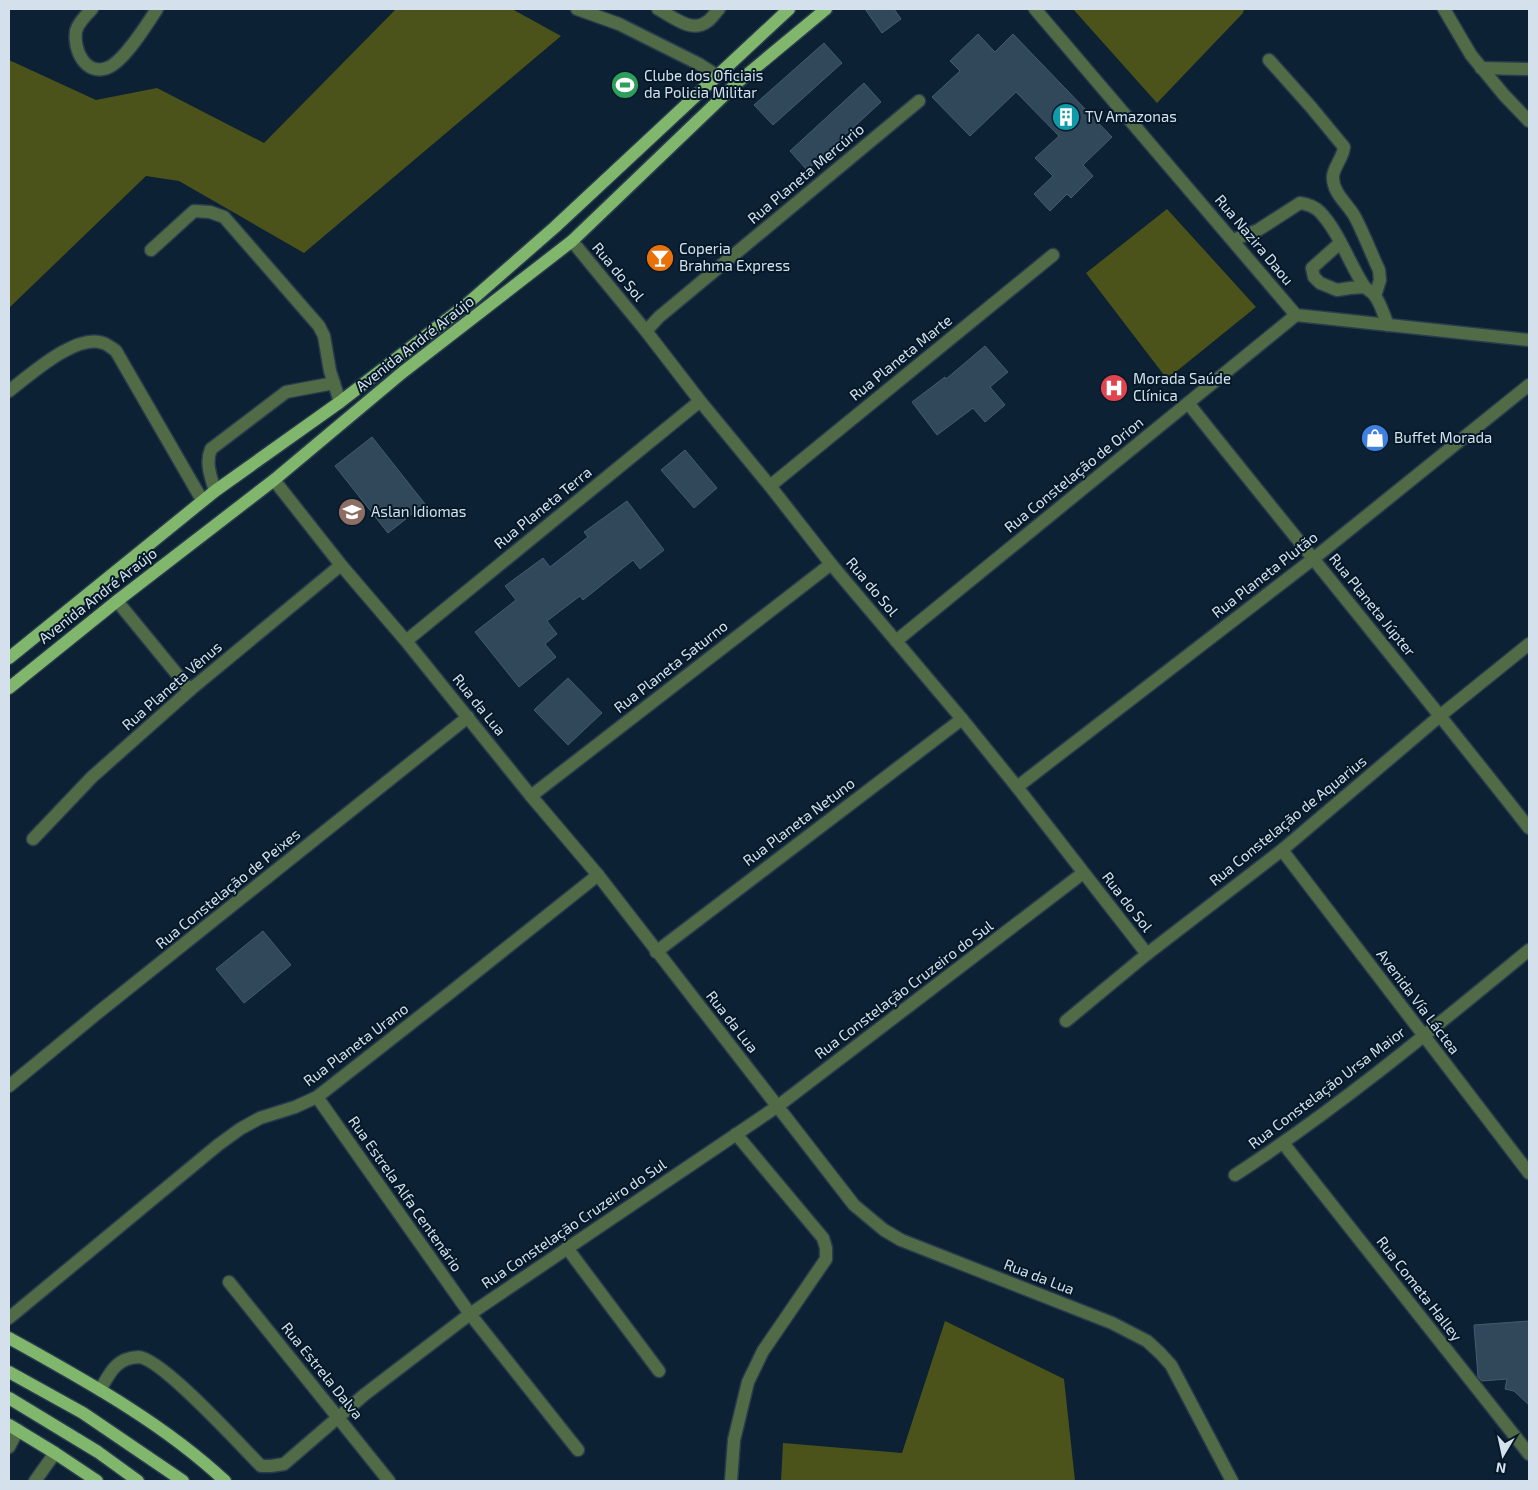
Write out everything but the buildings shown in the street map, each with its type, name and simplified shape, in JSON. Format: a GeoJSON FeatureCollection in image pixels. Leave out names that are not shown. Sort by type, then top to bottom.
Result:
{"type":"FeatureCollection","features":[{"type":"Feature","properties":{"kind":"main road","name":"Avenida André Araújo"},"geometry":{"type":"LineString","coordinates":[[9,658],[202,500],[340,402],[467,304],[555,227],[789,9]]}},
{"type":"Feature","properties":{"kind":"main road","name":"Avenida André Araújo"},"geometry":{"type":"LineString","coordinates":[[9,688],[117,601],[274,480],[403,372],[572,242],[738,82],[826,9]]}},
{"type":"Feature","properties":{"kind":"main road"},"geometry":{"type":"LineString","coordinates":[[9,1338],[100,1390],[144,1418],[225,1481]]}},
{"type":"Feature","properties":{"kind":"main road"},"geometry":{"type":"LineString","coordinates":[[9,1372],[83,1412],[183,1481]]}},
{"type":"Feature","properties":{"kind":"main road"},"geometry":{"type":"LineString","coordinates":[[9,1398],[98,1452],[138,1481]]}},
{"type":"Feature","properties":{"kind":"main road"},"geometry":{"type":"LineString","coordinates":[[13,1427],[96,1481]]}},
{"type":"Feature","properties":{"kind":"street"},"geometry":{"type":"LineString","coordinates":[[92,9],[83,18],[77,29],[76,43],[84,62],[89,67],[98,70],[108,68],[116,62],[131,46],[158,9]]}},
{"type":"Feature","properties":{"kind":"street"},"geometry":{"type":"LineString","coordinates":[[577,9],[619,24],[700,64],[716,75]]}},
{"type":"Feature","properties":{"kind":"street"},"geometry":{"type":"LineString","coordinates":[[658,9],[684,24],[696,26],[708,22],[719,9]]}},
{"type":"Feature","properties":{"kind":"street","name":"Rua Nazira Daou"},"geometry":{"type":"LineString","coordinates":[[1035,9],[1296,315]]}},
{"type":"Feature","properties":{"kind":"street"},"geometry":{"type":"LineString","coordinates":[[1444,9],[1471,55],[1529,121]]}},
{"type":"Feature","properties":{"kind":"street"},"geometry":{"type":"LineString","coordinates":[[1269,60],[1344,147],[1333,176],[1341,198],[1354,215],[1379,270],[1380,280],[1375,296]]}},
{"type":"Feature","properties":{"kind":"street"},"geometry":{"type":"LineString","coordinates":[[1481,68],[1529,69]]}},
{"type":"Feature","properties":{"kind":"street","name":"Rua Planeta Mercúrio"},"geometry":{"type":"LineString","coordinates":[[646,330],[659,317],[919,101]]}},
{"type":"Feature","properties":{"kind":"street"},"geometry":{"type":"LineString","coordinates":[[1233,240],[1258,230],[1300,203],[1306,203],[1320,212],[1365,287],[1375,296],[1388,325]]}},
{"type":"Feature","properties":{"kind":"street"},"geometry":{"type":"LineString","coordinates":[[151,250],[194,211],[210,212],[224,217],[319,326],[324,336],[330,371],[340,402]]}},
{"type":"Feature","properties":{"kind":"street","name":"Rua do Sol"},"geometry":{"type":"LineString","coordinates":[[572,242],[646,330],[700,401],[831,564],[1017,787],[1147,954]]}},
{"type":"Feature","properties":{"kind":"street"},"geometry":{"type":"LineString","coordinates":[[1340,243],[1312,268],[1314,277],[1320,283],[1337,290],[1365,287]]}},
{"type":"Feature","properties":{"kind":"street","name":"Rua Planeta Marte"},"geometry":{"type":"LineString","coordinates":[[770,486],[1053,254]]}},
{"type":"Feature","properties":{"kind":"street"},"geometry":{"type":"LineString","coordinates":[[1296,315],[1529,340]]}},
{"type":"Feature","properties":{"kind":"street","name":"Rua Constelação de Orion"},"geometry":{"type":"LineString","coordinates":[[896,641],[1296,315]]}},
{"type":"Feature","properties":{"kind":"street"},"geometry":{"type":"LineString","coordinates":[[9,391],[51,358],[82,342],[102,342],[116,351],[202,500]]}},
{"type":"Feature","properties":{"kind":"street"},"geometry":{"type":"LineString","coordinates":[[215,491],[208,463],[208,455],[211,449],[286,392],[334,383]]}},
{"type":"Feature","properties":{"kind":"street","name":"Rua Planeta Plutão"},"geometry":{"type":"LineString","coordinates":[[1017,787],[1313,558],[1529,385]]}},
{"type":"Feature","properties":{"kind":"street","name":"Rua Planeta Terra"},"geometry":{"type":"LineString","coordinates":[[406,641],[700,401]]}},
{"type":"Feature","properties":{"kind":"street","name":"Rua Planeta Júpter"},"geometry":{"type":"LineString","coordinates":[[1188,403],[1441,715],[1529,828]]}},
{"type":"Feature","properties":{"kind":"street","name":"Rua da Lua"},"geometry":{"type":"LineString","coordinates":[[274,480],[341,565],[406,641],[531,796],[598,875],[854,1205],[884,1230],[901,1240],[1112,1323],[1147,1341],[1171,1365],[1232,1481]]}},
{"type":"Feature","properties":{"kind":"street","name":"Rua Planeta Saturno"},"geometry":{"type":"LineString","coordinates":[[531,796],[831,564]]}},
{"type":"Feature","properties":{"kind":"street","name":"Rua Planeta Vênus"},"geometry":{"type":"LineString","coordinates":[[33,840],[92,777],[190,690],[341,565]]}},
{"type":"Feature","properties":{"kind":"street"},"geometry":{"type":"LineString","coordinates":[[117,601],[190,690]]}},
{"type":"Feature","properties":{"kind":"street","name":"Rua Constelação de Aquarius"},"geometry":{"type":"LineString","coordinates":[[1066,1022],[1147,954],[1282,850],[1441,715],[1529,644]]}},
{"type":"Feature","properties":{"kind":"street","name":"Rua Constelação de Peixes"},"geometry":{"type":"LineString","coordinates":[[9,1086],[468,717]]}},
{"type":"Feature","properties":{"kind":"street","name":"Rua Planeta Netuno"},"geometry":{"type":"LineString","coordinates":[[656,952],[962,719]]}},
{"type":"Feature","properties":{"kind":"street","name":"Avenida Vía Láctea"},"geometry":{"type":"LineString","coordinates":[[1282,850],[1529,1173]]}},
{"type":"Feature","properties":{"kind":"street","name":"Rua Constelação Cruzeiro do Sul"},"geometry":{"type":"LineString","coordinates":[[100,1390],[112,1368],[125,1359],[141,1357],[156,1365],[176,1380],[260,1466],[284,1464],[378,1384],[470,1314],[778,1106],[1083,873]]}},
{"type":"Feature","properties":{"kind":"street","name":"Rua Planeta Urano"},"geometry":{"type":"LineString","coordinates":[[9,1318],[218,1145],[240,1129],[260,1118],[295,1107],[317,1097],[598,875]]}},
{"type":"Feature","properties":{"kind":"street","name":"Rua Constelação Ursa Maior"},"geometry":{"type":"LineString","coordinates":[[1235,1175],[1283,1143],[1424,1036],[1529,950]]}},
{"type":"Feature","properties":{"kind":"street","name":"Rua Estrela Alfa Centenário"},"geometry":{"type":"LineString","coordinates":[[317,1097],[470,1314],[578,1450]]}},
{"type":"Feature","properties":{"kind":"street"},"geometry":{"type":"LineString","coordinates":[[731,1481],[734,1440],[748,1382],[764,1351],[826,1259],[826,1248],[823,1238],[736,1134]]}},
{"type":"Feature","properties":{"kind":"street","name":"Rua Cometa Halley"},"geometry":{"type":"LineString","coordinates":[[1283,1143],[1529,1454]]}},
{"type":"Feature","properties":{"kind":"street"},"geometry":{"type":"LineString","coordinates":[[567,1248],[659,1371]]}},
{"type":"Feature","properties":{"kind":"street","name":"Rua Estrela Dalva"},"geometry":{"type":"LineString","coordinates":[[229,1282],[389,1481]]}},
{"type":"Feature","properties":{"kind":"street"},"geometry":{"type":"LineString","coordinates":[[9,1447],[13,1427]]}},
{"type":"Feature","properties":{"kind":"street"},"geometry":{"type":"LineString","coordinates":[[35,1481],[55,1453]]}},
{"type":"Feature","properties":{"kind":"green space"},"geometry":{"type":"Polygon","coordinates":[[[396,9],[512,9],[561,36],[304,253],[179,181],[146,176],[9,308],[9,60],[96,100],[157,88],[264,143],[396,9]]]}},
{"type":"Feature","properties":{"kind":"green space"},"geometry":{"type":"Polygon","coordinates":[[[1073,9],[1244,9],[1243,13],[1157,103],[1073,9]]]}},
{"type":"Feature","properties":{"kind":"green space"},"geometry":{"type":"Polygon","coordinates":[[[1167,209],[1256,307],[1167,379],[1086,273],[1167,209]]]}},
{"type":"Feature","properties":{"kind":"green space"},"geometry":{"type":"Polygon","coordinates":[[[945,1321],[1064,1379],[1075,1481],[781,1481],[783,1443],[902,1453],[945,1321]]]}},
{"type":"Feature","properties":{"kind":"place","name":"Clube dos Oficiais da Policia Militar"},"geometry":{"type":"Point","coordinates":[625,85]}},
{"type":"Feature","properties":{"kind":"place","name":"TV Amazonas"},"geometry":{"type":"Point","coordinates":[1066,117]}},
{"type":"Feature","properties":{"kind":"place","name":"Coperia Brahma Express"},"geometry":{"type":"Point","coordinates":[660,258]}},
{"type":"Feature","properties":{"kind":"place","name":"Morada Saúde Clínica"},"geometry":{"type":"Point","coordinates":[1114,388]}},
{"type":"Feature","properties":{"kind":"place","name":"Buffet Morada"},"geometry":{"type":"Point","coordinates":[1375,438]}},
{"type":"Feature","properties":{"kind":"place","name":"Aslan Idiomas"},"geometry":{"type":"Point","coordinates":[352,512]}}]}
